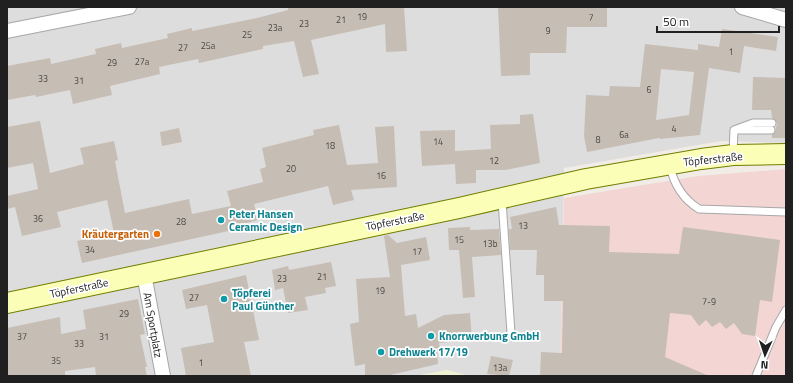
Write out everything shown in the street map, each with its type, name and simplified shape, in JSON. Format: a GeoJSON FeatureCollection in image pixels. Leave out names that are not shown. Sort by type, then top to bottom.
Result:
{"type":"FeatureCollection","features":[{"type":"Feature","properties":{"kind":"main road","name":"Töpferstraße"},"geometry":{"type":"LineString","coordinates":[[7,303],[586,179],[670,164],[733,155],[786,154]]}},
{"type":"Feature","properties":{"kind":"street"},"geometry":{"type":"LineString","coordinates":[[7,30],[129,7]]}},
{"type":"Feature","properties":{"kind":"street"},"geometry":{"type":"LineString","coordinates":[[742,7],[786,20]]}},
{"type":"Feature","properties":{"kind":"street","name":"Am Sportplatz"},"geometry":{"type":"LineString","coordinates":[[144,274],[162,376]]}},
{"type":"Feature","properties":{"kind":"lane"},"geometry":{"type":"LineString","coordinates":[[733,155],[734,130],[753,123],[772,127]]}},
{"type":"Feature","properties":{"kind":"lane"},"geometry":{"type":"LineString","coordinates":[[670,164],[673,180],[687,202],[699,209],[786,212]]}},
{"type":"Feature","properties":{"kind":"lane"},"geometry":{"type":"LineString","coordinates":[[502,198],[511,333]]}},
{"type":"Feature","properties":{"kind":"lane"},"geometry":{"type":"LineString","coordinates":[[756,376],[776,327],[786,310]]}},
{"type":"Feature","properties":{"kind":"shaded area"},"geometry":{"type":"Polygon","coordinates":[[[7,7],[786,7],[786,143],[721,141],[564,168],[560,376],[469,376],[447,370],[416,376],[7,376],[7,7]]]}},
{"type":"Feature","properties":{"kind":"shaded area"},"geometry":{"type":"Polygon","coordinates":[[[786,169],[786,376],[560,376],[564,198],[698,176],[786,169]]]}},
{"type":"Feature","properties":{"kind":"green space"},"geometry":{"type":"Polygon","coordinates":[[[447,370],[469,376],[416,376],[447,370]]]}},
{"type":"Feature","properties":{"kind":"building"},"geometry":{"type":"Polygon","coordinates":[[[288,7],[404,7],[407,51],[386,52],[385,24],[311,40],[319,74],[303,77],[294,41],[263,46],[263,49],[199,63],[198,59],[159,67],[160,74],[110,86],[112,95],[73,104],[70,90],[36,97],[35,95],[7,100],[7,66],[50,58],[51,64],[96,54],[95,49],[121,43],[122,48],[168,38],[167,34],[192,28],[192,31],[257,18],[288,10],[288,7]]]}},
{"type":"Feature","properties":{"kind":"building"},"geometry":{"type":"Polygon","coordinates":[[[498,7],[607,7],[607,27],[567,27],[566,53],[530,53],[530,75],[501,76],[498,7]]]}},
{"type":"Feature","properties":{"kind":"building"},"geometry":{"type":"Polygon","coordinates":[[[722,29],[778,37],[776,51],[744,46],[740,73],[709,68],[700,135],[659,138],[587,152],[584,136],[586,95],[609,96],[610,86],[640,87],[645,44],[698,50],[698,44],[719,47],[722,29]],[[661,69],[656,120],[689,115],[694,72],[661,69]]]}},
{"type":"Feature","properties":{"kind":"building"},"geometry":{"type":"Polygon","coordinates":[[[753,77],[786,78],[786,138],[772,138],[777,123],[772,118],[771,110],[752,110],[753,77]]]}},
{"type":"Feature","properties":{"kind":"building"},"geometry":{"type":"Polygon","coordinates":[[[533,114],[540,163],[505,170],[476,170],[476,183],[456,184],[455,164],[422,166],[420,131],[455,130],[455,151],[491,149],[490,125],[520,124],[520,115],[533,114]]]}},
{"type":"Feature","properties":{"kind":"building"},"geometry":{"type":"Polygon","coordinates":[[[40,121],[50,173],[84,164],[80,148],[114,141],[118,160],[115,161],[125,213],[189,199],[192,214],[231,206],[227,191],[263,182],[260,169],[266,167],[262,148],[314,135],[313,130],[339,125],[347,165],[378,163],[375,127],[394,126],[397,187],[351,190],[354,200],[333,205],[328,186],[254,204],[258,220],[233,227],[233,230],[82,263],[77,241],[114,233],[107,200],[57,212],[61,227],[22,236],[15,207],[7,209],[7,196],[38,189],[33,163],[7,168],[7,127],[40,121]]]}},
{"type":"Feature","properties":{"kind":"building"},"geometry":{"type":"Polygon","coordinates":[[[179,128],[182,142],[162,146],[160,132],[179,128]]]}},
{"type":"Feature","properties":{"kind":"building"},"geometry":{"type":"Polygon","coordinates":[[[556,207],[559,225],[610,226],[609,252],[679,254],[683,227],[780,240],[772,302],[760,300],[755,336],[742,334],[734,323],[726,329],[720,322],[712,327],[706,320],[699,326],[691,315],[670,313],[665,357],[709,376],[540,376],[541,352],[562,353],[563,301],[544,301],[544,275],[536,275],[537,250],[510,250],[509,229],[512,229],[510,217],[556,207]]]}},
{"type":"Feature","properties":{"kind":"building"},"geometry":{"type":"Polygon","coordinates":[[[470,227],[470,230],[499,229],[501,255],[472,257],[475,297],[463,298],[459,250],[449,250],[448,228],[470,227]]]}},
{"type":"Feature","properties":{"kind":"building"},"geometry":{"type":"Polygon","coordinates":[[[388,235],[397,243],[426,237],[430,260],[401,265],[405,316],[416,314],[418,328],[444,315],[470,313],[472,340],[439,343],[440,350],[437,351],[438,364],[386,376],[365,376],[365,364],[355,366],[350,324],[359,322],[356,279],[390,277],[384,236],[388,235]]]}},
{"type":"Feature","properties":{"kind":"building"},"geometry":{"type":"Polygon","coordinates":[[[331,262],[336,286],[325,288],[326,293],[305,297],[308,310],[288,313],[283,288],[275,290],[272,270],[288,266],[289,270],[331,262]]]}},
{"type":"Feature","properties":{"kind":"building"},"geometry":{"type":"Polygon","coordinates":[[[246,275],[259,340],[244,342],[251,376],[186,376],[181,348],[214,342],[207,305],[186,309],[182,290],[246,275]]]}},
{"type":"Feature","properties":{"kind":"building"},"geometry":{"type":"Polygon","coordinates":[[[138,299],[145,334],[140,335],[147,367],[145,367],[147,376],[96,376],[95,367],[65,371],[65,376],[7,376],[7,328],[60,317],[61,334],[86,329],[83,310],[138,299]]]}},
{"type":"Feature","properties":{"kind":"building"},"geometry":{"type":"Polygon","coordinates":[[[491,356],[513,360],[509,376],[487,374],[491,356]]]}},
{"type":"Feature","properties":{"kind":"place","name":"Peter Hansen Ceramic Design"},"geometry":{"type":"Point","coordinates":[221,220]}},
{"type":"Feature","properties":{"kind":"place","name":"Kräutergarten"},"geometry":{"type":"Point","coordinates":[157,234]}},
{"type":"Feature","properties":{"kind":"place","name":"Töpferei Paul Günther"},"geometry":{"type":"Point","coordinates":[224,299]}},
{"type":"Feature","properties":{"kind":"place","name":"Knorrwerbung GmbH"},"geometry":{"type":"Point","coordinates":[431,336]}},
{"type":"Feature","properties":{"kind":"place","name":"Drehwerk 17/19"},"geometry":{"type":"Point","coordinates":[381,352]}}]}
